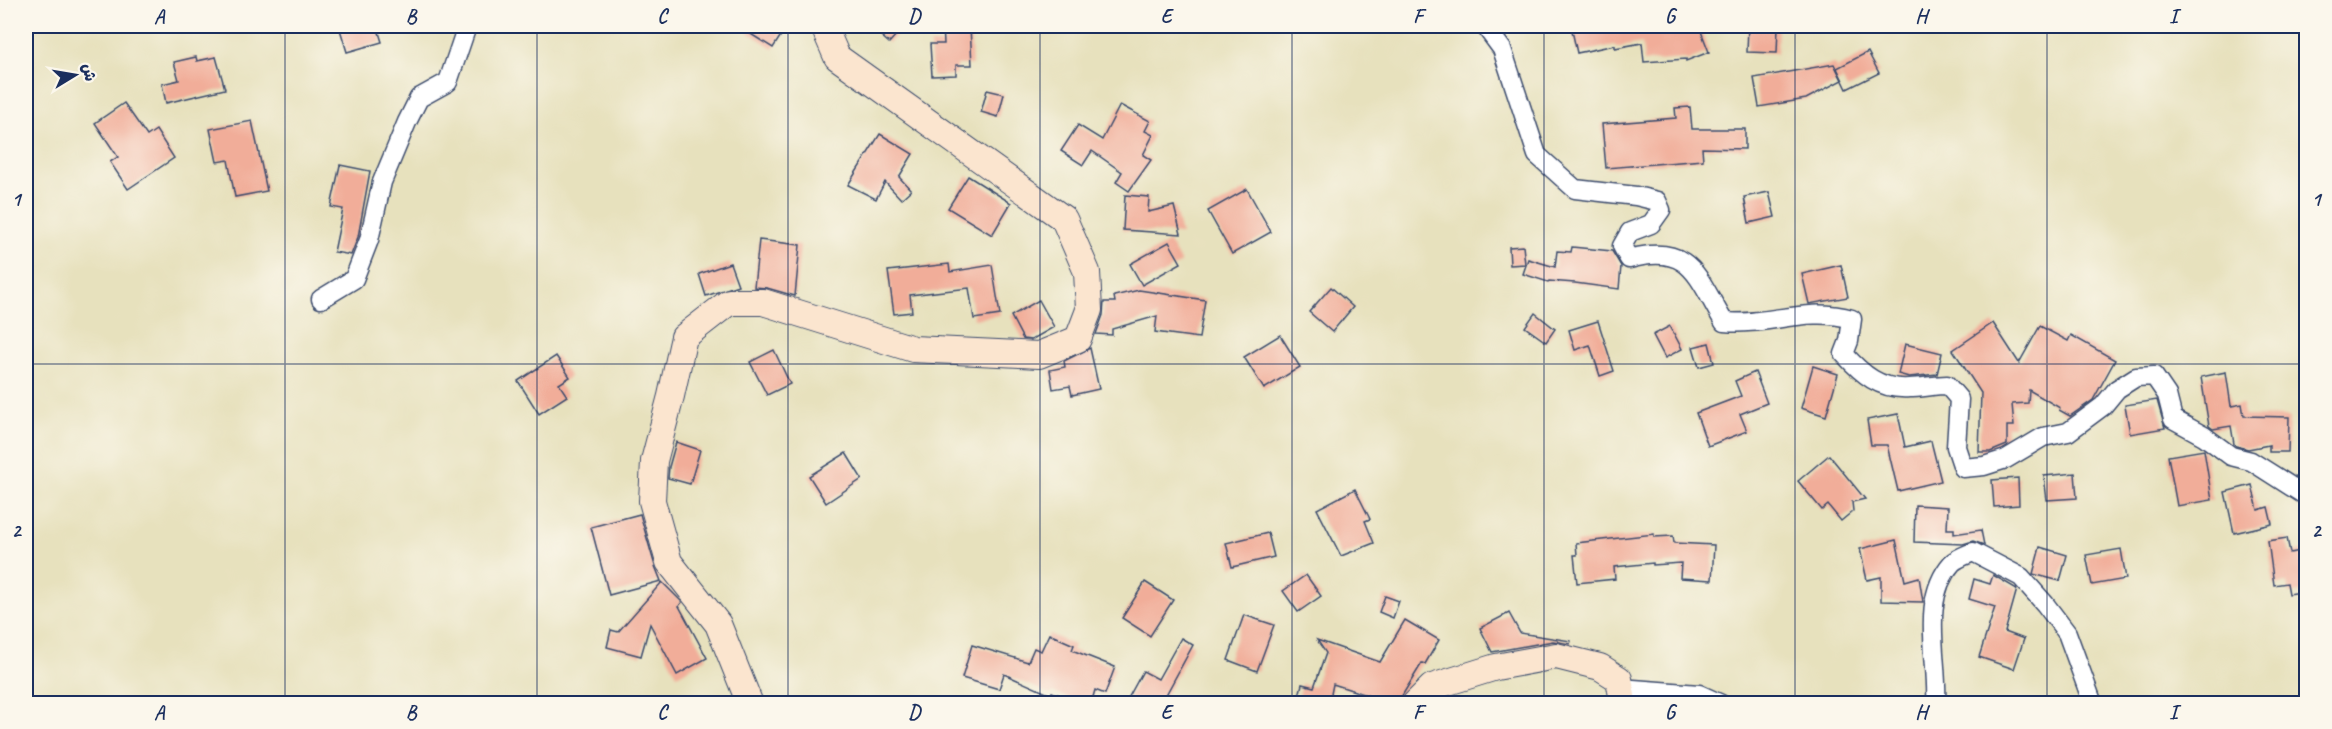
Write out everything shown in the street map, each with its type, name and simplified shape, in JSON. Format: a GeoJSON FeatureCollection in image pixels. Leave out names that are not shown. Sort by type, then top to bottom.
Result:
{"type":"FeatureCollection","features":[{"type":"Feature","properties":{"kind":"street"},"geometry":{"type":"LineString","coordinates":[[321,299],[354,279],[369,240],[382,182],[392,155],[419,98],[448,82],[467,26]]}},
{"type":"Feature","properties":{"kind":"street"},"geometry":{"type":"LineString","coordinates":[[750,704],[718,624],[669,562],[652,501],[654,461],[672,396],[684,337],[729,302],[763,302],[913,349],[1039,355],[1078,339],[1089,310],[1087,272],[1064,219],[837,57],[826,34],[828,26]]}},
{"type":"Feature","properties":{"kind":"street"},"geometry":{"type":"LineString","coordinates":[[1485,26],[1502,49],[1537,156],[1575,189],[1636,196],[1657,201],[1661,210],[1652,224],[1630,232],[1622,246],[1629,259],[1649,254],[1674,255],[1695,272],[1725,322],[1742,323],[1832,313],[1852,319],[1849,341],[1844,354],[1862,374],[1888,387],[1947,385],[1959,399],[1956,447],[1963,468],[1984,466],[2006,459],[2043,437],[2068,432],[2103,406],[2117,389],[2136,377],[2154,376],[2167,395],[2173,419],[2204,436],[2231,456],[2251,461],[2307,496]]}},
{"type":"Feature","properties":{"kind":"street"},"geometry":{"type":"LineString","coordinates":[[1936,704],[1933,608],[1944,576],[1953,561],[1973,552],[2021,577],[2045,604],[2067,633],[2093,704]]}},
{"type":"Feature","properties":{"kind":"street"},"geometry":{"type":"LineString","coordinates":[[1415,704],[1432,687],[1496,667],[1556,656],[1600,667],[1619,679],[1621,696],[1699,694],[1721,704]]}},
{"type":"Feature","properties":{"kind":"building"},"geometry":{"type":"Polygon","coordinates":[[[339,26],[377,26],[382,42],[347,52],[339,26]]]}},
{"type":"Feature","properties":{"kind":"building"},"geometry":{"type":"Polygon","coordinates":[[[738,26],[787,26],[773,48],[738,26]]]}},
{"type":"Feature","properties":{"kind":"building"},"geometry":{"type":"Polygon","coordinates":[[[870,26],[904,26],[889,43],[870,26]]]}},
{"type":"Feature","properties":{"kind":"building"},"geometry":{"type":"Polygon","coordinates":[[[943,26],[970,26],[972,65],[956,65],[956,75],[932,76],[930,44],[944,44],[943,26]]]}},
{"type":"Feature","properties":{"kind":"building"},"geometry":{"type":"Polygon","coordinates":[[[1571,26],[1699,26],[1709,52],[1686,61],[1686,59],[1644,62],[1642,43],[1615,48],[1615,45],[1577,53],[1571,26]]]}},
{"type":"Feature","properties":{"kind":"building"},"geometry":{"type":"Polygon","coordinates":[[[1748,26],[1778,26],[1777,53],[1747,52],[1748,26]]]}},
{"type":"Feature","properties":{"kind":"building"},"geometry":{"type":"Polygon","coordinates":[[[1868,52],[1879,73],[1847,89],[1837,68],[1868,52]]]}},
{"type":"Feature","properties":{"kind":"building"},"geometry":{"type":"Polygon","coordinates":[[[196,57],[197,61],[216,57],[225,89],[166,103],[162,84],[179,80],[174,62],[196,57]]]}},
{"type":"Feature","properties":{"kind":"building"},"geometry":{"type":"Polygon","coordinates":[[[1834,64],[1842,80],[1806,99],[1759,107],[1754,78],[1834,64]]]}},
{"type":"Feature","properties":{"kind":"building"},"geometry":{"type":"Polygon","coordinates":[[[987,90],[1004,94],[998,117],[981,112],[987,90]]]}},
{"type":"Feature","properties":{"kind":"building"},"geometry":{"type":"Polygon","coordinates":[[[124,103],[147,136],[156,130],[174,158],[128,189],[110,162],[118,157],[95,123],[124,103]]]}},
{"type":"Feature","properties":{"kind":"building"},"geometry":{"type":"Polygon","coordinates":[[[1120,105],[1150,121],[1145,131],[1153,135],[1143,155],[1151,160],[1129,191],[1116,182],[1122,172],[1092,151],[1083,165],[1061,151],[1078,125],[1102,140],[1120,105]]]}},
{"type":"Feature","properties":{"kind":"building"},"geometry":{"type":"Polygon","coordinates":[[[1690,107],[1692,129],[1745,129],[1745,149],[1702,148],[1703,160],[1606,168],[1602,124],[1676,118],[1675,108],[1690,107]]]}},
{"type":"Feature","properties":{"kind":"building"},"geometry":{"type":"Polygon","coordinates":[[[252,121],[267,191],[235,197],[228,160],[217,162],[210,129],[252,121]]]}},
{"type":"Feature","properties":{"kind":"building"},"geometry":{"type":"Polygon","coordinates":[[[880,134],[913,154],[899,177],[911,190],[901,199],[885,182],[876,199],[848,185],[880,134]]]}},
{"type":"Feature","properties":{"kind":"building"},"geometry":{"type":"Polygon","coordinates":[[[340,165],[370,171],[358,237],[351,255],[334,252],[343,209],[331,207],[340,165]]]}},
{"type":"Feature","properties":{"kind":"building"},"geometry":{"type":"Polygon","coordinates":[[[968,176],[1011,203],[992,235],[948,208],[968,176]]]}},
{"type":"Feature","properties":{"kind":"building"},"geometry":{"type":"Polygon","coordinates":[[[1247,189],[1271,232],[1232,254],[1208,211],[1247,189]]]}},
{"type":"Feature","properties":{"kind":"building"},"geometry":{"type":"Polygon","coordinates":[[[1769,192],[1775,217],[1749,223],[1744,197],[1769,192]]]}},
{"type":"Feature","properties":{"kind":"building"},"geometry":{"type":"Polygon","coordinates":[[[1125,195],[1149,197],[1148,212],[1174,206],[1181,234],[1123,230],[1125,195]]]}},
{"type":"Feature","properties":{"kind":"building"},"geometry":{"type":"Polygon","coordinates":[[[759,240],[800,245],[795,296],[767,288],[754,287],[759,240]]]}},
{"type":"Feature","properties":{"kind":"building"},"geometry":{"type":"Polygon","coordinates":[[[1169,242],[1181,263],[1142,285],[1130,264],[1169,242]]]}},
{"type":"Feature","properties":{"kind":"building"},"geometry":{"type":"Polygon","coordinates":[[[1523,246],[1525,264],[1510,265],[1509,247],[1523,246]]]}},
{"type":"Feature","properties":{"kind":"building"},"geometry":{"type":"Polygon","coordinates":[[[1572,247],[1612,251],[1621,266],[1619,289],[1548,282],[1523,274],[1528,259],[1555,267],[1557,251],[1571,252],[1572,247]]]}},
{"type":"Feature","properties":{"kind":"building"},"geometry":{"type":"Polygon","coordinates":[[[730,263],[738,285],[706,296],[699,274],[730,263]]]}},
{"type":"Feature","properties":{"kind":"building"},"geometry":{"type":"Polygon","coordinates":[[[949,264],[950,272],[992,265],[1000,315],[974,319],[969,288],[910,295],[912,312],[894,314],[888,271],[949,264]]]}},
{"type":"Feature","properties":{"kind":"building"},"geometry":{"type":"Polygon","coordinates":[[[1841,265],[1848,297],[1809,304],[1802,274],[1841,265]]]}},
{"type":"Feature","properties":{"kind":"building"},"geometry":{"type":"Polygon","coordinates":[[[1331,287],[1353,307],[1332,332],[1309,312],[1331,287]]]}},
{"type":"Feature","properties":{"kind":"building"},"geometry":{"type":"Polygon","coordinates":[[[1139,290],[1205,300],[1199,338],[1155,332],[1157,316],[1112,329],[1112,335],[1096,334],[1103,315],[1104,302],[1115,302],[1114,296],[1139,290]]]}},
{"type":"Feature","properties":{"kind":"building"},"geometry":{"type":"Polygon","coordinates":[[[1039,300],[1054,327],[1031,340],[1023,339],[1011,316],[1039,300]]]}},
{"type":"Feature","properties":{"kind":"building"},"geometry":{"type":"Polygon","coordinates":[[[1535,313],[1555,329],[1546,342],[1525,327],[1535,313]]]}},
{"type":"Feature","properties":{"kind":"building"},"geometry":{"type":"Polygon","coordinates":[[[1598,321],[1614,371],[1600,376],[1590,345],[1575,350],[1569,330],[1598,321]]]}},
{"type":"Feature","properties":{"kind":"building"},"geometry":{"type":"Polygon","coordinates":[[[1993,323],[2019,363],[2040,326],[2068,341],[2071,335],[2115,360],[2093,400],[2070,416],[2029,390],[2028,403],[2012,404],[2014,426],[2007,426],[2007,445],[1990,452],[1979,452],[1981,393],[1953,350],[1993,323]]]}},
{"type":"Feature","properties":{"kind":"building"},"geometry":{"type":"Polygon","coordinates":[[[1670,326],[1682,349],[1665,358],[1653,335],[1670,326]]]}},
{"type":"Feature","properties":{"kind":"building"},"geometry":{"type":"Polygon","coordinates":[[[1280,335],[1300,367],[1264,389],[1244,357],[1280,335]]]}},
{"type":"Feature","properties":{"kind":"building"},"geometry":{"type":"Polygon","coordinates":[[[1709,343],[1714,363],[1699,367],[1693,347],[1709,343]]]}},
{"type":"Feature","properties":{"kind":"building"},"geometry":{"type":"Polygon","coordinates":[[[1905,344],[1942,353],[1937,374],[1909,377],[1898,374],[1905,344]]]}},
{"type":"Feature","properties":{"kind":"building"},"geometry":{"type":"Polygon","coordinates":[[[1090,348],[1099,389],[1072,395],[1070,386],[1053,389],[1050,370],[1065,367],[1064,361],[1090,348]]]}},
{"type":"Feature","properties":{"kind":"building"},"geometry":{"type":"Polygon","coordinates":[[[774,350],[790,384],[767,395],[750,362],[774,350]]]}},
{"type":"Feature","properties":{"kind":"building"},"geometry":{"type":"Polygon","coordinates":[[[556,356],[570,377],[559,384],[567,396],[539,414],[518,381],[556,356]]]}},
{"type":"Feature","properties":{"kind":"building"},"geometry":{"type":"Polygon","coordinates":[[[1813,366],[1838,374],[1826,416],[1801,408],[1813,366]]]}},
{"type":"Feature","properties":{"kind":"building"},"geometry":{"type":"Polygon","coordinates":[[[1755,372],[1767,403],[1740,414],[1747,431],[1708,446],[1696,413],[1741,396],[1735,381],[1755,372]]]}},
{"type":"Feature","properties":{"kind":"building"},"geometry":{"type":"Polygon","coordinates":[[[2226,372],[2231,406],[2242,404],[2244,416],[2289,417],[2288,452],[2269,452],[2269,445],[2248,449],[2236,446],[2231,426],[2213,429],[2209,426],[2201,377],[2226,372]]]}},
{"type":"Feature","properties":{"kind":"building"},"geometry":{"type":"Polygon","coordinates":[[[2157,400],[2165,428],[2130,434],[2125,405],[2157,400]]]}},
{"type":"Feature","properties":{"kind":"building"},"geometry":{"type":"Polygon","coordinates":[[[1898,414],[1905,447],[1931,441],[1941,481],[1898,491],[1887,445],[1871,445],[1867,420],[1898,414]]]}},
{"type":"Feature","properties":{"kind":"building"},"geometry":{"type":"Polygon","coordinates":[[[676,442],[700,450],[690,484],[668,478],[676,442]]]}},
{"type":"Feature","properties":{"kind":"building"},"geometry":{"type":"Polygon","coordinates":[[[2204,450],[2212,500],[2177,506],[2168,456],[2204,450]]]}},
{"type":"Feature","properties":{"kind":"building"},"geometry":{"type":"Polygon","coordinates":[[[846,453],[862,479],[826,503],[809,476],[846,453]]]}},
{"type":"Feature","properties":{"kind":"building"},"geometry":{"type":"Polygon","coordinates":[[[1829,455],[1865,499],[1852,502],[1853,511],[1841,521],[1828,505],[1822,510],[1798,481],[1829,455]]]}},
{"type":"Feature","properties":{"kind":"building"},"geometry":{"type":"Polygon","coordinates":[[[2075,473],[2077,498],[2047,500],[2044,476],[2075,473]]]}},
{"type":"Feature","properties":{"kind":"building"},"geometry":{"type":"Polygon","coordinates":[[[2018,478],[2019,505],[1994,507],[1992,480],[2018,478]]]}},
{"type":"Feature","properties":{"kind":"building"},"geometry":{"type":"Polygon","coordinates":[[[2252,485],[2258,510],[2268,507],[2272,524],[2234,533],[2225,492],[2252,485]]]}},
{"type":"Feature","properties":{"kind":"building"},"geometry":{"type":"Polygon","coordinates":[[[1355,489],[1370,519],[1365,521],[1374,543],[1341,556],[1317,509],[1355,489]]]}},
{"type":"Feature","properties":{"kind":"building"},"geometry":{"type":"Polygon","coordinates":[[[1915,505],[1948,507],[1947,529],[1954,529],[1954,534],[1981,530],[1984,545],[1973,541],[1963,544],[1914,542],[1915,505]]]}},
{"type":"Feature","properties":{"kind":"building"},"geometry":{"type":"Polygon","coordinates":[[[640,514],[661,581],[609,595],[591,527],[640,514]]]}},
{"type":"Feature","properties":{"kind":"building"},"geometry":{"type":"Polygon","coordinates":[[[1268,533],[1274,557],[1232,567],[1226,543],[1268,533]]]}},
{"type":"Feature","properties":{"kind":"building"},"geometry":{"type":"Polygon","coordinates":[[[1654,534],[1654,537],[1673,536],[1674,543],[1714,545],[1712,580],[1680,578],[1681,563],[1653,565],[1653,563],[1614,567],[1615,579],[1577,583],[1574,555],[1577,555],[1576,543],[1654,534]]]}},
{"type":"Feature","properties":{"kind":"building"},"geometry":{"type":"Polygon","coordinates":[[[2287,538],[2290,553],[2307,550],[2307,591],[2289,594],[2287,583],[2274,585],[2268,541],[2287,538]]]}},
{"type":"Feature","properties":{"kind":"building"},"geometry":{"type":"Polygon","coordinates":[[[1896,540],[1905,581],[1919,577],[1923,602],[1881,601],[1881,577],[1867,580],[1860,549],[1896,540]]]}},
{"type":"Feature","properties":{"kind":"building"},"geometry":{"type":"Polygon","coordinates":[[[2040,547],[2067,555],[2060,581],[2033,574],[2040,547]]]}},
{"type":"Feature","properties":{"kind":"building"},"geometry":{"type":"Polygon","coordinates":[[[2121,549],[2126,579],[2092,585],[2086,555],[2121,549]]]}},
{"type":"Feature","properties":{"kind":"building"},"geometry":{"type":"Polygon","coordinates":[[[1306,575],[1321,596],[1298,612],[1283,591],[1306,575]]]}},
{"type":"Feature","properties":{"kind":"building"},"geometry":{"type":"Polygon","coordinates":[[[1993,575],[2017,589],[2005,632],[2024,639],[2014,669],[1979,657],[1995,607],[1969,599],[1974,579],[1990,584],[1993,575]]]}},
{"type":"Feature","properties":{"kind":"building"},"geometry":{"type":"Polygon","coordinates":[[[662,582],[682,602],[679,606],[707,658],[677,675],[650,624],[641,656],[607,647],[611,630],[618,632],[662,582]]]}},
{"type":"Feature","properties":{"kind":"building"},"geometry":{"type":"Polygon","coordinates":[[[1145,582],[1173,600],[1150,636],[1122,618],[1145,582]]]}},
{"type":"Feature","properties":{"kind":"building"},"geometry":{"type":"Polygon","coordinates":[[[1385,596],[1399,601],[1393,618],[1379,612],[1385,596]]]}},
{"type":"Feature","properties":{"kind":"building"},"geometry":{"type":"Polygon","coordinates":[[[1509,613],[1520,633],[1571,641],[1570,644],[1553,641],[1492,652],[1480,628],[1509,613]]]}},
{"type":"Feature","properties":{"kind":"building"},"geometry":{"type":"Polygon","coordinates":[[[1244,615],[1274,625],[1257,671],[1228,660],[1244,615]]]}},
{"type":"Feature","properties":{"kind":"building"},"geometry":{"type":"Polygon","coordinates":[[[1405,620],[1439,640],[1397,704],[1361,704],[1367,695],[1333,684],[1329,704],[1297,704],[1302,684],[1314,687],[1326,653],[1317,640],[1380,662],[1405,620]]]}},
{"type":"Feature","properties":{"kind":"building"},"geometry":{"type":"Polygon","coordinates":[[[1049,634],[1074,645],[1072,650],[1115,667],[1105,694],[1095,690],[1091,704],[1083,704],[1052,692],[1051,695],[1004,674],[999,689],[962,678],[972,645],[1028,662],[1034,648],[1041,651],[1049,634]]]}},
{"type":"Feature","properties":{"kind":"building"},"geometry":{"type":"Polygon","coordinates":[[[1181,638],[1193,645],[1161,704],[1125,704],[1143,671],[1158,679],[1181,638]]]}}]}
